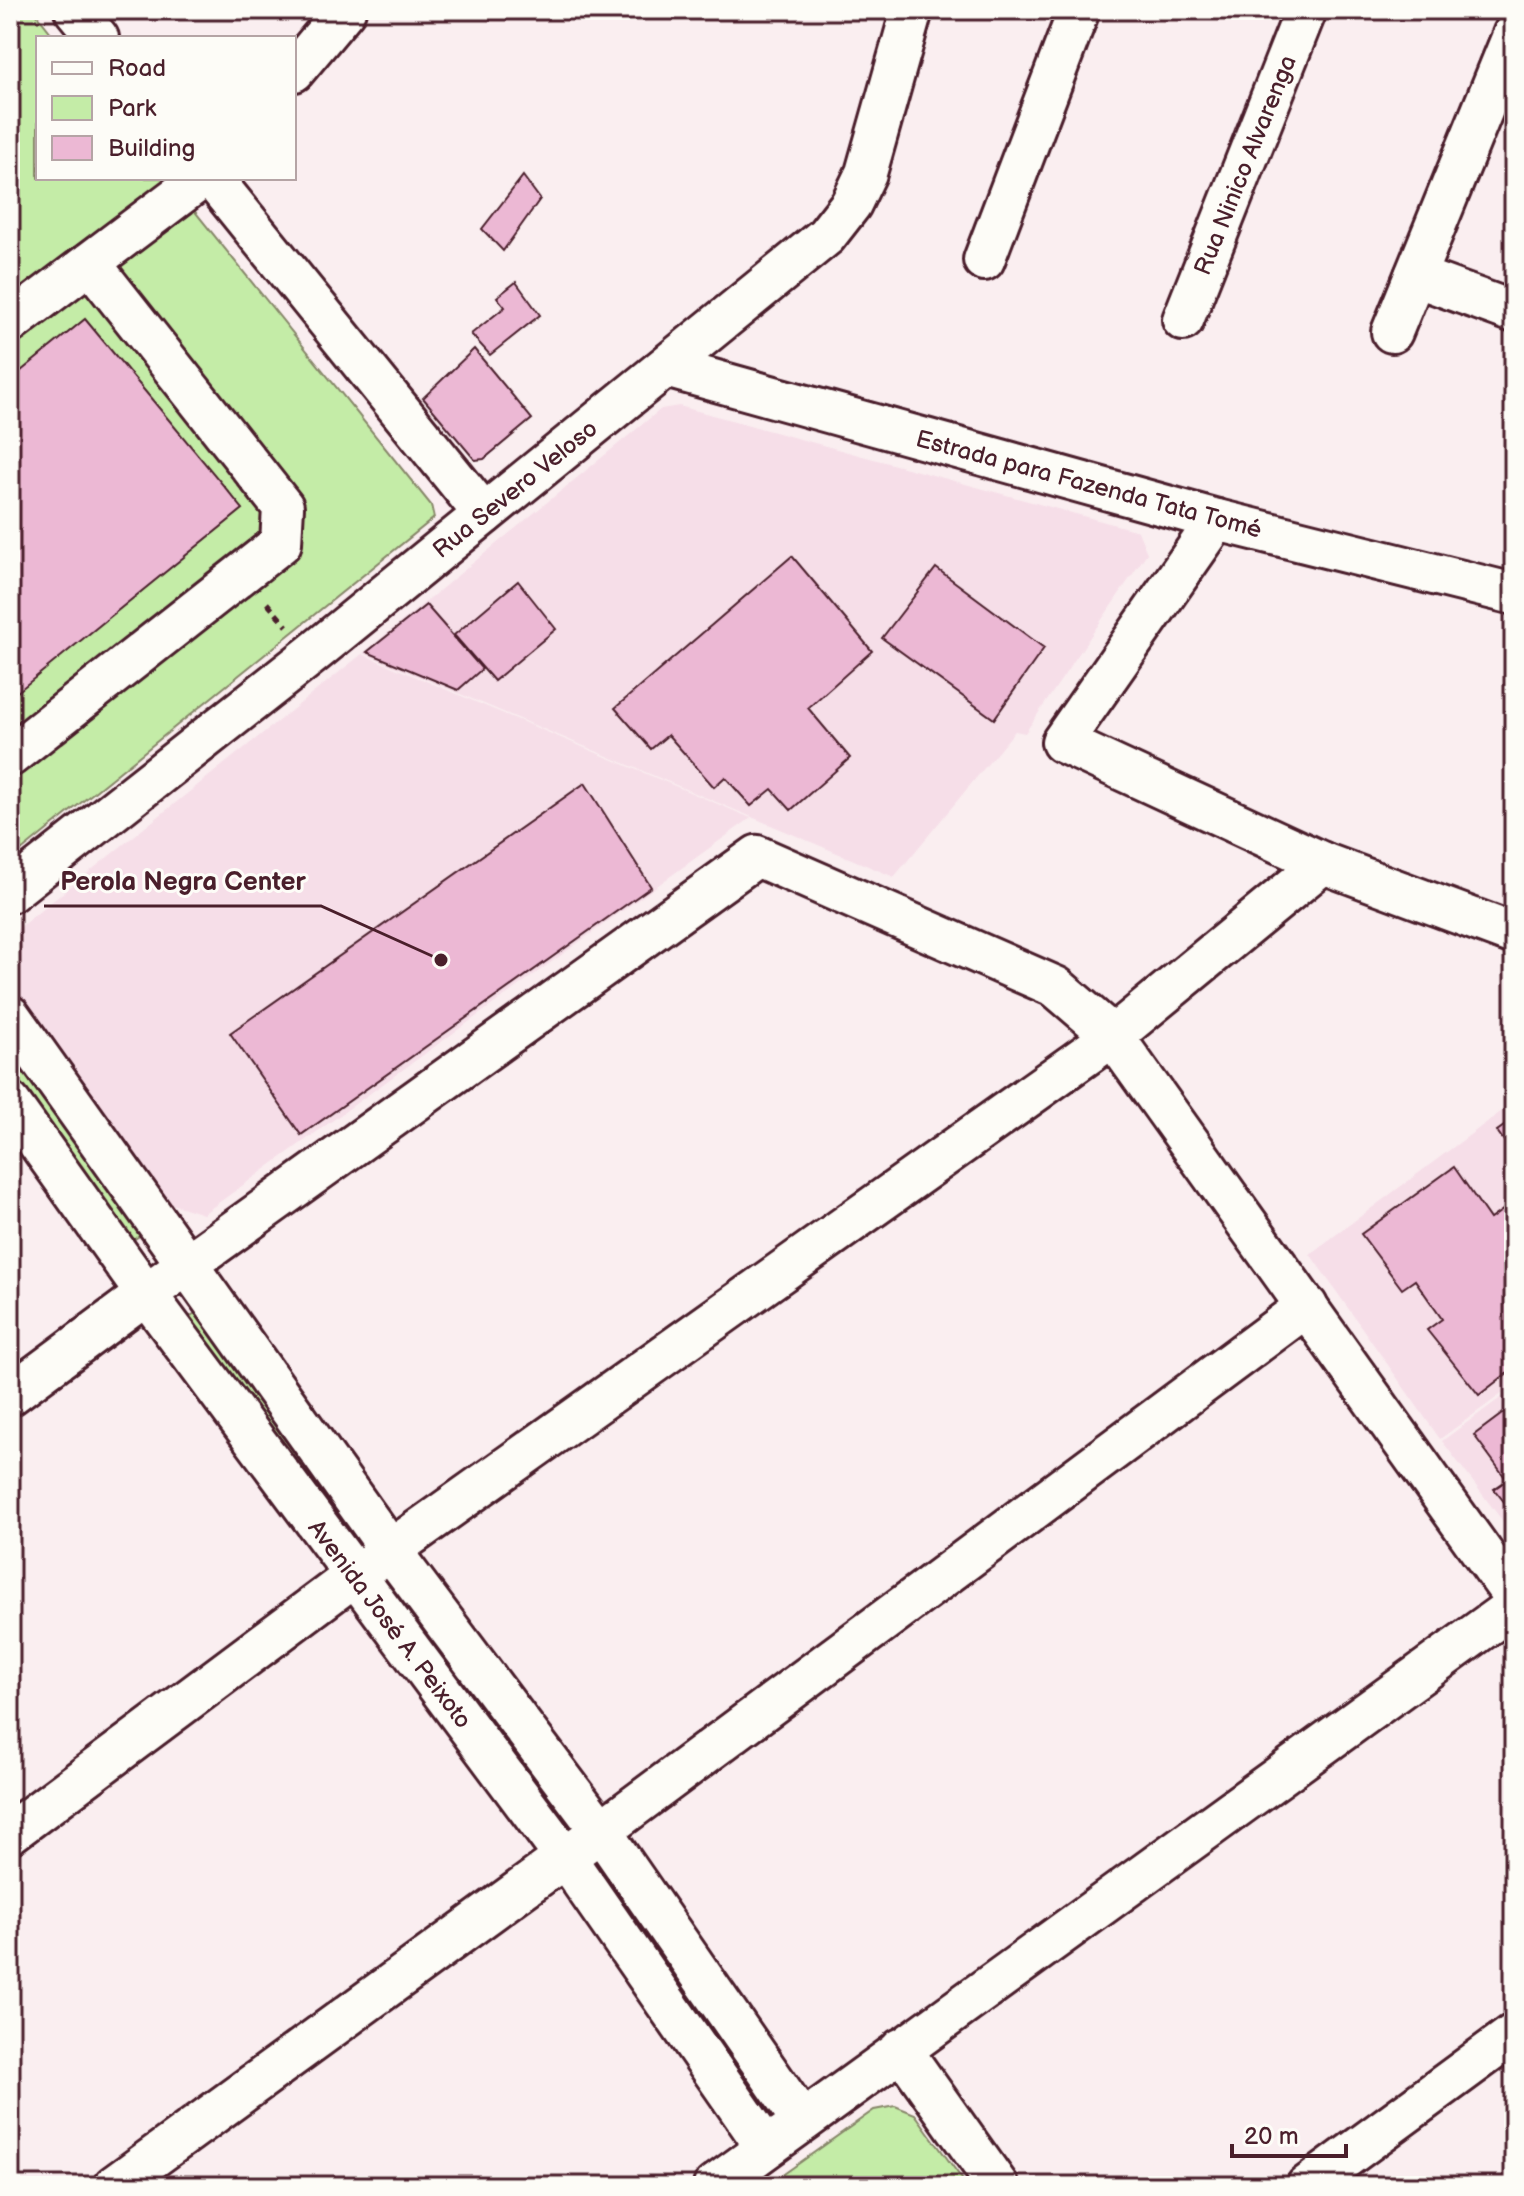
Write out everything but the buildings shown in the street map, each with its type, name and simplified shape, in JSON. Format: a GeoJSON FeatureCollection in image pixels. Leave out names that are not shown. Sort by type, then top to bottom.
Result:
{"type":"FeatureCollection","features":[{"type":"Feature","properties":{"kind":"street"},"geometry":{"type":"LineString","coordinates":[[75,10],[96,36]]}},
{"type":"Feature","properties":{"kind":"street"},"geometry":{"type":"LineString","coordinates":[[296,69],[345,10]]}},
{"type":"Feature","properties":{"kind":"street","name":"Rua Severo Veloso"},"geometry":{"type":"LineString","coordinates":[[10,892],[311,655],[826,236],[851,204],[866,173],[912,10]]}},
{"type":"Feature","properties":{"kind":"street"},"geometry":{"type":"LineString","coordinates":[[984,260],[1079,10]]}},
{"type":"Feature","properties":{"kind":"street","name":"Rua Ninico Alvarenga"},"geometry":{"type":"LineString","coordinates":[[1183,320],[1306,10]]}},
{"type":"Feature","properties":{"kind":"street"},"geometry":{"type":"LineString","coordinates":[[1392,332],[1502,91],[1514,33]]}},
{"type":"Feature","properties":{"kind":"street"},"geometry":{"type":"LineString","coordinates":[[14,314],[90,263],[199,180]]}},
{"type":"Feature","properties":{"kind":"street"},"geometry":{"type":"LineString","coordinates":[[214,180],[484,514]]}},
{"type":"Feature","properties":{"kind":"street"},"geometry":{"type":"LineString","coordinates":[[10,756],[281,543],[283,507],[90,263]]}},
{"type":"Feature","properties":{"kind":"street"},"geometry":{"type":"LineString","coordinates":[[1415,276],[1514,312]]}},
{"type":"Feature","properties":{"kind":"street","name":"Estrada para Fazenda Tata Tomé"},"geometry":{"type":"LineString","coordinates":[[666,367],[1217,520],[1514,594]]}},
{"type":"Feature","properties":{"kind":"street"},"geometry":{"type":"LineString","coordinates":[[1217,520],[1062,742],[1323,863],[1514,934]]}},
{"type":"Feature","properties":{"kind":"street"},"geometry":{"type":"LineString","coordinates":[[10,1395],[757,856],[1056,987],[1113,1036],[1514,1597]]}},
{"type":"Feature","properties":{"kind":"street"},"geometry":{"type":"LineString","coordinates":[[10,1833],[354,1576],[1113,1036],[1323,863]]}},
{"type":"Feature","properties":{"kind":"street"},"geometry":{"type":"LineString","coordinates":[[10,1016],[391,1551],[601,1831],[802,2121]]}},
{"type":"Feature","properties":{"kind":"street","name":"Avenida José A. Peixoto"},"geometry":{"type":"LineString","coordinates":[[10,1103],[146,1294],[564,1856],[766,2147]]}},
{"type":"Feature","properties":{"kind":"street"},"geometry":{"type":"LineString","coordinates":[[114,2186],[601,1831],[1307,1306]]}},
{"type":"Feature","properties":{"kind":"street"},"geometry":{"type":"LineString","coordinates":[[714,2186],[1514,1606]]}},
{"type":"Feature","properties":{"kind":"street"},"geometry":{"type":"LineString","coordinates":[[1307,2186],[1514,2034]]}},
{"type":"Feature","properties":{"kind":"street"},"geometry":{"type":"LineString","coordinates":[[901,2049],[998,2186]]}},
{"type":"Feature","properties":{"kind":"path"},"geometry":{"type":"LineString","coordinates":[[243,575],[311,655]]}},
{"type":"Feature","properties":{"kind":"shaded area"},"geometry":{"type":"Polygon","coordinates":[[[679,406],[1138,531],[1147,553],[1025,733],[1015,731],[894,877],[363,653],[661,409],[679,406]]]}},
{"type":"Feature","properties":{"kind":"shaded area"},"geometry":{"type":"Polygon","coordinates":[[[362,654],[751,818],[203,1214],[169,1203],[10,981],[10,935],[362,654]]]}},
{"type":"Feature","properties":{"kind":"shaded area"},"geometry":{"type":"Polygon","coordinates":[[[1514,1102],[1514,1385],[1440,1439],[1310,1254],[1514,1102]]]}},
{"type":"Feature","properties":{"kind":"shaded area"},"geometry":{"type":"Polygon","coordinates":[[[1514,1388],[1514,1536],[1442,1441],[1514,1388]]]}},
{"type":"Feature","properties":{"kind":"green space"},"geometry":{"type":"Polygon","coordinates":[[[10,10],[33,10],[53,36],[36,36],[36,180],[170,180],[431,505],[434,518],[10,860],[10,10]]]}},
{"type":"Feature","properties":{"kind":"green space"},"geometry":{"type":"Polygon","coordinates":[[[10,1044],[144,1233],[130,1242],[10,1072],[10,1044]]]}},
{"type":"Feature","properties":{"kind":"green space"},"geometry":{"type":"Polygon","coordinates":[[[200,1310],[347,1518],[334,1524],[186,1319],[200,1310]]]}},
{"type":"Feature","properties":{"kind":"green space"},"geometry":{"type":"Polygon","coordinates":[[[410,1601],[551,1793],[539,1803],[398,1612],[410,1601]]]}},
{"type":"Feature","properties":{"kind":"green space"},"geometry":{"type":"Polygon","coordinates":[[[613,1871],[767,2091],[755,2100],[601,1880],[613,1871]]]}},
{"type":"Feature","properties":{"kind":"green space"},"geometry":{"type":"Polygon","coordinates":[[[895,2106],[915,2114],[967,2186],[767,2186],[874,2110],[895,2106]]]}},
{"type":"Feature","properties":{"kind":"place","name":"Perola Negra Center"},"geometry":{"type":"Point","coordinates":[441,960]}}]}
